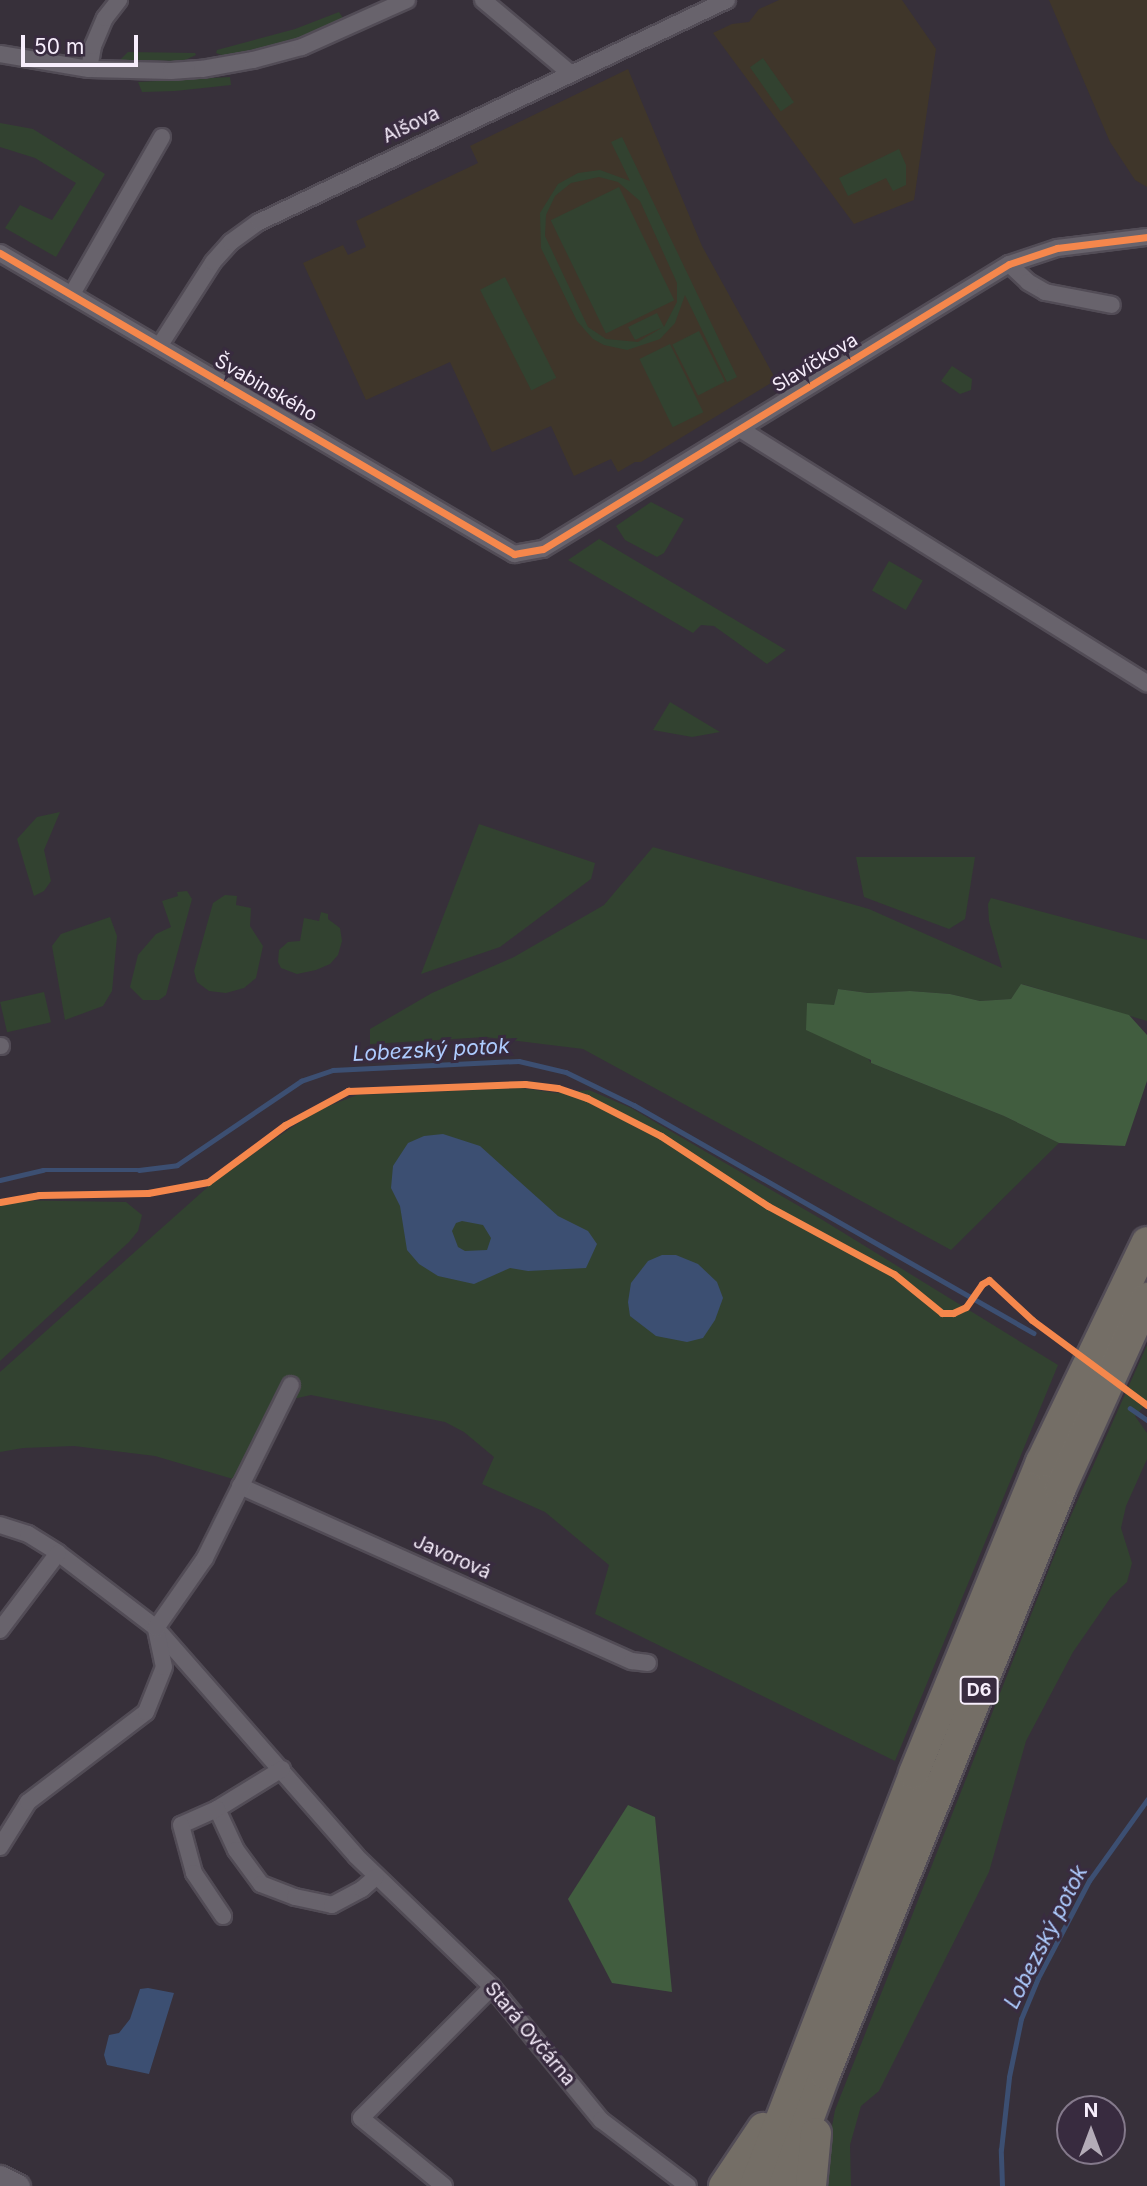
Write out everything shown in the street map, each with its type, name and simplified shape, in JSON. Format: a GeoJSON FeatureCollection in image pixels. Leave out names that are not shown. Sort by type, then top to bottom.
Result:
{"type":"FeatureCollection","features":[{"type":"Feature","properties":{"kind":"highway","name":"D6"},"geometry":{"type":"LineString","coordinates":[[784,2186],[813,2069],[914,1773],[1041,1462],[1147,1242]]}},
{"type":"Feature","properties":{"kind":"highway","name":"D6"},"geometry":{"type":"LineString","coordinates":[[755,2186],[813,2069],[1056,1501],[1147,1298]]}},
{"type":"Feature","properties":{"kind":"highway"},"geometry":{"type":"LineString","coordinates":[[724,2186],[813,2069]]}},
{"type":"Feature","properties":{"kind":"highway"},"geometry":{"type":"LineString","coordinates":[[811,2186],[813,2069]]}},
{"type":"Feature","properties":{"kind":"main road"},"geometry":{"type":"LineString","coordinates":[[0,2177],[18,2186]]}},
{"type":"Feature","properties":{"kind":"street"},"geometry":{"type":"LineString","coordinates":[[89,69],[97,37],[119,0]]}},
{"type":"Feature","properties":{"kind":"street"},"geometry":{"type":"LineString","coordinates":[[0,54],[89,69],[171,71],[253,60],[302,47],[407,0]]}},
{"type":"Feature","properties":{"kind":"street"},"geometry":{"type":"LineString","coordinates":[[483,0],[570,73]]}},
{"type":"Feature","properties":{"kind":"street","name":"Alšova"},"geometry":{"type":"LineString","coordinates":[[160,345],[213,262],[231,242],[259,222],[727,0]]}},
{"type":"Feature","properties":{"kind":"street"},"geometry":{"type":"LineString","coordinates":[[72,294],[162,137]]}},
{"type":"Feature","properties":{"kind":"street","name":"Slavíčkova"},"geometry":{"type":"LineString","coordinates":[[514,554],[543,549],[1009,264],[1057,248],[1147,237]]}},
{"type":"Feature","properties":{"kind":"street","name":"Švabinského"},"geometry":{"type":"LineString","coordinates":[[0,253],[514,554]]}},
{"type":"Feature","properties":{"kind":"street"},"geometry":{"type":"LineString","coordinates":[[1009,264],[1028,282],[1045,292],[1112,305]]}},
{"type":"Feature","properties":{"kind":"street"},"geometry":{"type":"LineString","coordinates":[[740,429],[1147,682]]}},
{"type":"Feature","properties":{"kind":"street"},"geometry":{"type":"LineString","coordinates":[[0,1847],[28,1802],[146,1712],[164,1667],[156,1628],[205,1558],[291,1385]]}},
{"type":"Feature","properties":{"kind":"street","name":"Javorová"},"geometry":{"type":"LineString","coordinates":[[240,1486],[632,1661],[648,1663]]}},
{"type":"Feature","properties":{"kind":"street","name":"Stará Ovčárna"},"geometry":{"type":"LineString","coordinates":[[0,1525],[28,1534],[58,1553],[156,1628],[376,1877],[492,1987],[601,2120],[688,2186]]}},
{"type":"Feature","properties":{"kind":"street"},"geometry":{"type":"LineString","coordinates":[[0,1630],[58,1553]]}},
{"type":"Feature","properties":{"kind":"street"},"geometry":{"type":"LineString","coordinates":[[223,1916],[194,1873],[181,1825],[217,1809],[282,1769]]}},
{"type":"Feature","properties":{"kind":"street"},"geometry":{"type":"LineString","coordinates":[[217,1809],[236,1850],[261,1884],[295,1897],[332,1905],[362,1889],[376,1877]]}},
{"type":"Feature","properties":{"kind":"street"},"geometry":{"type":"LineString","coordinates":[[444,2186],[361,2118],[492,1987]]}},
{"type":"Feature","properties":{"kind":"shaded area"},"geometry":{"type":"Polygon","coordinates":[[[779,0],[902,0],[936,49],[914,200],[854,224],[713,33],[732,24],[749,22],[759,9],[779,0]]]}},
{"type":"Feature","properties":{"kind":"shaded area"},"geometry":{"type":"Polygon","coordinates":[[[1049,0],[1147,0],[1147,187],[1135,180],[1110,142],[1049,0]]]}},
{"type":"Feature","properties":{"kind":"shaded area"},"geometry":{"type":"Polygon","coordinates":[[[628,69],[702,246],[775,378],[771,383],[641,462],[635,462],[618,472],[611,459],[574,476],[551,426],[492,452],[450,362],[366,400],[303,263],[343,245],[348,255],[366,247],[356,221],[478,163],[470,146],[628,69]]]}},
{"type":"Feature","properties":{"kind":"green space"},"geometry":{"type":"Polygon","coordinates":[[[339,12],[345,21],[297,39],[228,57],[216,53],[217,50],[295,29],[339,12]]]}},
{"type":"Feature","properties":{"kind":"green space"},"geometry":{"type":"Polygon","coordinates":[[[128,52],[196,55],[183,61],[120,60],[128,52]]]}},
{"type":"Feature","properties":{"kind":"green space"},"geometry":{"type":"Polygon","coordinates":[[[763,58],[794,102],[781,111],[750,67],[763,58]]]}},
{"type":"Feature","properties":{"kind":"green space"},"geometry":{"type":"Polygon","coordinates":[[[230,77],[231,85],[175,91],[142,92],[138,82],[230,77]]]}},
{"type":"Feature","properties":{"kind":"green space"},"geometry":{"type":"Polygon","coordinates":[[[0,123],[33,129],[105,174],[56,257],[5,228],[20,205],[52,220],[76,183],[35,158],[0,147],[0,123]]]}},
{"type":"Feature","properties":{"kind":"green space"},"geometry":{"type":"Polygon","coordinates":[[[622,137],[737,377],[727,382],[685,295],[675,323],[660,339],[627,350],[604,345],[593,339],[577,321],[541,248],[540,213],[558,184],[578,173],[600,170],[630,181],[611,142],[622,137]],[[599,177],[571,183],[555,196],[546,215],[545,236],[588,327],[606,339],[638,342],[663,327],[635,340],[628,327],[657,313],[664,327],[677,302],[677,283],[640,201],[618,182],[599,177]]]}},
{"type":"Feature","properties":{"kind":"green space"},"geometry":{"type":"Polygon","coordinates":[[[899,149],[906,165],[906,185],[893,191],[886,178],[848,196],[839,178],[899,149]]]}},
{"type":"Feature","properties":{"kind":"green space"},"geometry":{"type":"Polygon","coordinates":[[[619,187],[674,300],[606,334],[551,220],[619,187]]]}},
{"type":"Feature","properties":{"kind":"green space"},"geometry":{"type":"Polygon","coordinates":[[[505,277],[556,378],[531,390],[480,290],[505,277]]]}},
{"type":"Feature","properties":{"kind":"green space"},"geometry":{"type":"Polygon","coordinates":[[[699,331],[725,382],[698,395],[672,345],[699,331]]]}},
{"type":"Feature","properties":{"kind":"green space"},"geometry":{"type":"Polygon","coordinates":[[[670,344],[703,412],[673,427],[639,359],[670,344]]]}},
{"type":"Feature","properties":{"kind":"green space"},"geometry":{"type":"Polygon","coordinates":[[[952,366],[972,379],[971,390],[960,394],[941,381],[952,366]]]}},
{"type":"Feature","properties":{"kind":"green space"},"geometry":{"type":"Polygon","coordinates":[[[651,502],[684,519],[664,553],[657,557],[625,540],[616,526],[651,502]]]}},
{"type":"Feature","properties":{"kind":"green space"},"geometry":{"type":"Polygon","coordinates":[[[599,539],[786,650],[767,664],[714,626],[701,625],[693,633],[568,560],[599,539]]]}},
{"type":"Feature","properties":{"kind":"green space"},"geometry":{"type":"Polygon","coordinates":[[[889,561],[923,580],[906,610],[872,590],[889,561]]]}},
{"type":"Feature","properties":{"kind":"green space"},"geometry":{"type":"Polygon","coordinates":[[[670,702],[720,732],[692,737],[653,730],[670,702]]]}},
{"type":"Feature","properties":{"kind":"green space"},"geometry":{"type":"Polygon","coordinates":[[[60,812],[44,850],[51,881],[44,891],[34,896],[17,839],[37,817],[60,812]]]}},
{"type":"Feature","properties":{"kind":"green space"},"geometry":{"type":"Polygon","coordinates":[[[479,824],[595,863],[591,879],[500,947],[421,974],[479,824]]]}},
{"type":"Feature","properties":{"kind":"green space"},"geometry":{"type":"Polygon","coordinates":[[[653,847],[869,909],[1002,968],[989,921],[988,904],[991,898],[1147,940],[1147,1021],[1022,984],[1011,999],[980,1001],[950,994],[910,991],[868,993],[838,989],[834,1005],[871,1063],[1004,1116],[1059,1143],[951,1250],[583,1049],[486,1037],[370,1044],[370,1029],[432,993],[514,957],[604,905],[653,847]]]}},
{"type":"Feature","properties":{"kind":"green space"},"geometry":{"type":"Polygon","coordinates":[[[856,857],[975,857],[965,919],[949,929],[864,897],[856,857]]]}},
{"type":"Feature","properties":{"kind":"green space"},"geometry":{"type":"Polygon","coordinates":[[[187,891],[192,899],[166,995],[159,1000],[143,1000],[130,987],[138,955],[156,934],[171,927],[162,901],[178,896],[177,892],[187,891]]]}},
{"type":"Feature","properties":{"kind":"green space"},"geometry":{"type":"Polygon","coordinates":[[[225,895],[237,896],[236,905],[251,908],[250,926],[263,946],[256,978],[244,988],[226,993],[209,991],[197,982],[194,971],[213,903],[225,895]]]}},
{"type":"Feature","properties":{"kind":"green space"},"geometry":{"type":"Polygon","coordinates":[[[321,912],[328,914],[328,919],[340,928],[342,941],[338,955],[330,964],[316,970],[297,974],[281,968],[278,962],[279,950],[288,942],[300,941],[304,918],[319,921],[321,912]]]}},
{"type":"Feature","properties":{"kind":"green space"},"geometry":{"type":"Polygon","coordinates":[[[110,917],[117,936],[112,991],[103,1006],[65,1020],[52,946],[61,934],[110,917]]]}},
{"type":"Feature","properties":{"kind":"green space"},"geometry":{"type":"Polygon","coordinates":[[[1021,984],[1129,1015],[1147,1035],[1147,1081],[1125,1146],[1059,1143],[1004,1116],[871,1063],[871,1060],[806,1030],[807,1003],[834,1005],[838,989],[868,993],[910,991],[950,994],[980,1001],[1011,999],[1021,984]]]}},
{"type":"Feature","properties":{"kind":"green space"},"geometry":{"type":"Polygon","coordinates":[[[44,992],[51,1022],[7,1032],[0,1002],[44,992]]]}},
{"type":"Feature","properties":{"kind":"green space"},"geometry":{"type":"Polygon","coordinates":[[[521,1088],[557,1093],[589,1090],[631,1108],[821,1219],[1058,1365],[895,1761],[595,1614],[609,1565],[545,1512],[482,1484],[494,1457],[464,1432],[445,1422],[311,1395],[293,1399],[252,1477],[233,1479],[155,1456],[74,1446],[23,1448],[0,1452],[0,1372],[210,1185],[260,1149],[316,1111],[357,1095],[521,1088]]]}},
{"type":"Feature","properties":{"kind":"green space"},"geometry":{"type":"Polygon","coordinates":[[[0,1200],[126,1202],[142,1215],[138,1231],[129,1242],[0,1361],[0,1200]]]}},
{"type":"Feature","properties":{"kind":"green space"},"geometry":{"type":"Polygon","coordinates":[[[1147,1345],[1147,1403],[1135,1416],[1147,1433],[1147,1459],[1126,1506],[1121,1528],[1132,1563],[1127,1582],[1111,1597],[1073,1652],[1026,1741],[989,1872],[879,2091],[861,2106],[850,2145],[851,2186],[821,2186],[835,2110],[1065,1529],[1147,1345]]]}},
{"type":"Feature","properties":{"kind":"green space"},"geometry":{"type":"Polygon","coordinates":[[[628,1805],[655,1817],[672,1992],[612,1983],[568,1899],[628,1805]]]}},
{"type":"Feature","properties":{"kind":"water"},"geometry":{"type":"Polygon","coordinates":[[[443,1134],[480,1146],[558,1216],[588,1231],[597,1244],[586,1268],[528,1271],[510,1268],[474,1284],[438,1276],[419,1264],[407,1250],[400,1206],[391,1188],[393,1166],[408,1143],[424,1136],[443,1134]],[[462,1221],[456,1223],[452,1231],[458,1247],[465,1251],[487,1250],[491,1238],[483,1225],[462,1221]]]}},
{"type":"Feature","properties":{"kind":"water"},"geometry":{"type":"Polygon","coordinates":[[[662,1255],[676,1255],[698,1264],[717,1282],[723,1298],[715,1320],[703,1338],[687,1342],[656,1336],[630,1316],[628,1302],[631,1283],[648,1261],[662,1255]]]}},
{"type":"Feature","properties":{"kind":"water"},"geometry":{"type":"Polygon","coordinates":[[[140,1989],[174,1993],[149,2074],[107,2065],[104,2055],[109,2035],[119,2033],[130,2019],[140,1989]]]}},
{"type":"Feature","properties":{"kind":"waterway","name":"Lobezský potok"},"geometry":{"type":"LineString","coordinates":[[0,1180],[43,1170],[139,1170],[177,1165],[301,1081],[333,1070],[519,1061],[566,1072],[634,1105],[1034,1333]]}},
{"type":"Feature","properties":{"kind":"waterway","name":"Lobezský potok"},"geometry":{"type":"LineString","coordinates":[[1130,1408],[1147,1420]]}},
{"type":"Feature","properties":{"kind":"waterway","name":"Lobezský potok"},"geometry":{"type":"LineString","coordinates":[[1002,2186],[1001,2150],[1009,2077],[1021,2019],[1038,1978],[1089,1881],[1147,1800]]}},
{"type":"Feature","properties":{"kind":"cycle path"},"geometry":{"type":"LineString","coordinates":[[0,253],[514,554],[543,549],[1009,264],[1057,248],[1147,237]]}},
{"type":"Feature","properties":{"kind":"cycle path"},"geometry":{"type":"LineString","coordinates":[[0,1202],[39,1195],[148,1193],[208,1182],[285,1125],[348,1091],[525,1084],[558,1088],[587,1098],[661,1136],[768,1206],[894,1274],[942,1313],[953,1313],[966,1307],[982,1284],[989,1280],[1032,1320],[1147,1405]]}}]}
